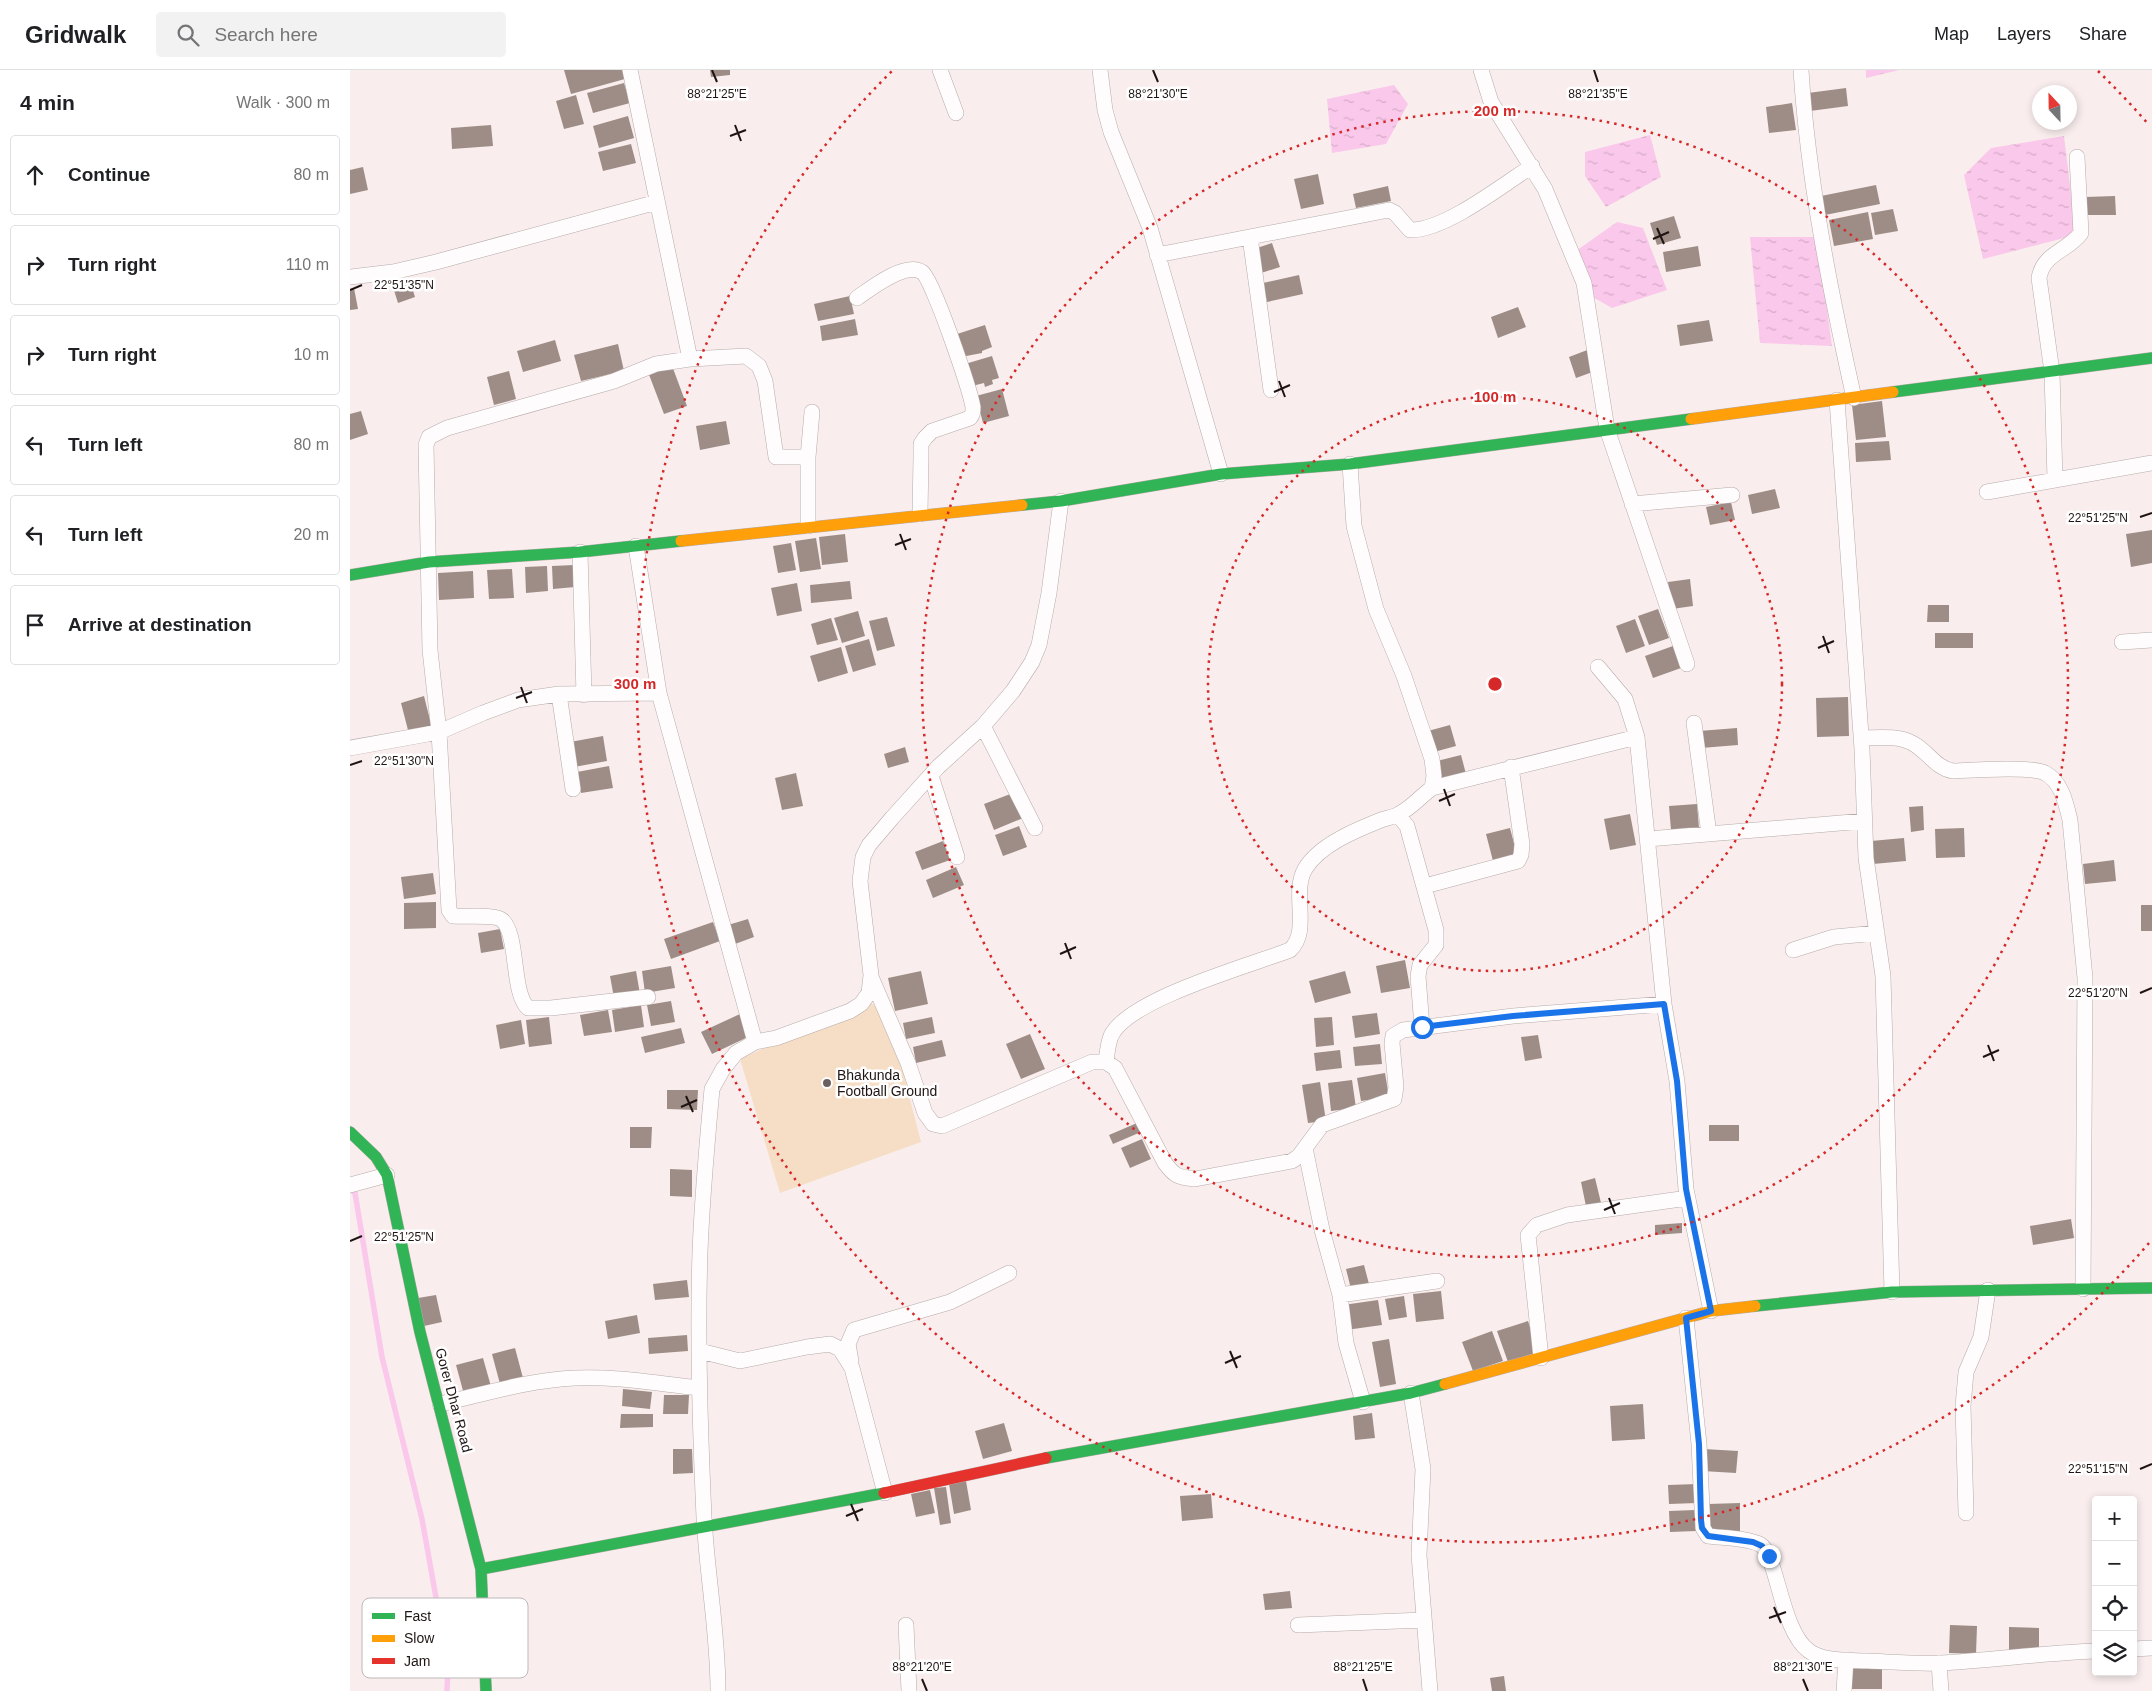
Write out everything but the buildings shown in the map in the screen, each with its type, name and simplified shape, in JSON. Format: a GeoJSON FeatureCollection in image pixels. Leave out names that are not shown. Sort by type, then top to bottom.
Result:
{"type":"FeatureCollection","features":[{"type":"Feature","properties":{"kind":"street"},"geometry":{"type":"LineString","coordinates":[[630,70],[690,359]]}},
{"type":"Feature","properties":{"kind":"street"},"geometry":{"type":"LineString","coordinates":[[940,70],[956,112]]}},
{"type":"Feature","properties":{"kind":"street"},"geometry":{"type":"LineString","coordinates":[[1100,70],[1105,110],[1142,206],[1222,474]]}},
{"type":"Feature","properties":{"kind":"street"},"geometry":{"type":"LineString","coordinates":[[1482,70],[1491,102],[1508,132],[1532,166],[1544,189],[1584,283],[1607,429],[1687,664]]}},
{"type":"Feature","properties":{"kind":"street"},"geometry":{"type":"LineString","coordinates":[[1801,70],[1805,124],[1833,302],[1854,398]]}},
{"type":"Feature","properties":{"kind":"street"},"geometry":{"type":"LineString","coordinates":[[2056,480],[2052,372],[2039,278],[2040,268],[2050,256],[2071,244],[2082,233],[2077,157]]}},
{"type":"Feature","properties":{"kind":"street"},"geometry":{"type":"LineString","coordinates":[[1157,255],[1389,210],[1395,213],[1410,230],[1418,230],[1430,227],[1462,212],[1532,166]]}},
{"type":"Feature","properties":{"kind":"street"},"geometry":{"type":"LineString","coordinates":[[350,277],[393,272],[436,262],[657,202]]}},
{"type":"Feature","properties":{"kind":"street"},"geometry":{"type":"LineString","coordinates":[[1250,237],[1271,390]]}},
{"type":"Feature","properties":{"kind":"street"},"geometry":{"type":"LineString","coordinates":[[857,298],[884,279],[897,273],[917,270],[922,272],[928,278],[940,308],[969,392],[973,413],[970,418],[932,431],[922,444],[920,514]]}},
{"type":"Feature","properties":{"kind":"street"},"geometry":{"type":"LineString","coordinates":[[648,997],[551,1008],[528,1008],[520,997],[516,963],[507,928],[502,920],[494,917],[466,918],[453,916],[449,910],[440,732],[430,650],[426,445],[429,437],[448,428],[614,381],[656,364],[690,359],[746,356],[754,360],[759,366],[765,381],[776,457],[808,457]]}},
{"type":"Feature","properties":{"kind":"street"},"geometry":{"type":"LineString","coordinates":[[350,571],[429,562],[580,552],[1061,500],[1222,474],[1350,464],[2152,358]]}},
{"type":"Feature","properties":{"kind":"street"},"geometry":{"type":"LineString","coordinates":[[1836,400],[1861,738],[1866,858],[1883,976],[1892,1292]]}},
{"type":"Feature","properties":{"kind":"street"},"geometry":{"type":"LineString","coordinates":[[808,526],[808,457],[812,412]]}},
{"type":"Feature","properties":{"kind":"street"},"geometry":{"type":"LineString","coordinates":[[1987,492],[2152,463]]}},
{"type":"Feature","properties":{"kind":"street"},"geometry":{"type":"LineString","coordinates":[[1350,464],[1354,526],[1376,609],[1404,676],[1432,760],[1434,776],[1432,788]]}},
{"type":"Feature","properties":{"kind":"street"},"geometry":{"type":"LineString","coordinates":[[1632,504],[1732,495]]}},
{"type":"Feature","properties":{"kind":"street"},"geometry":{"type":"LineString","coordinates":[[718,1691],[718,1665],[705,1526],[700,1388],[700,1252],[712,1090],[723,1069],[736,1053],[755,1042],[776,1038],[850,1011],[861,1004],[869,993],[871,975],[860,881],[863,857],[869,845],[938,767],[983,726],[1013,691],[1032,662],[1039,645],[1049,593],[1061,500]]}},
{"type":"Feature","properties":{"kind":"street"},"geometry":{"type":"LineString","coordinates":[[636,546],[659,693],[755,1042]]}},
{"type":"Feature","properties":{"kind":"street"},"geometry":{"type":"LineString","coordinates":[[580,552],[584,695]]}},
{"type":"Feature","properties":{"kind":"street"},"geometry":{"type":"LineString","coordinates":[[2122,642],[2152,640]]}},
{"type":"Feature","properties":{"kind":"street"},"geometry":{"type":"LineString","coordinates":[[1598,667],[1625,699],[1637,737],[1664,1004],[1677,1081],[1688,1198],[1711,1311]]}},
{"type":"Feature","properties":{"kind":"street"},"geometry":{"type":"LineString","coordinates":[[350,748],[440,732],[518,700],[559,694],[659,693]]}},
{"type":"Feature","properties":{"kind":"street"},"geometry":{"type":"LineString","coordinates":[[559,694],[573,789]]}},
{"type":"Feature","properties":{"kind":"street"},"geometry":{"type":"LineString","coordinates":[[1694,722],[1709,834]]}},
{"type":"Feature","properties":{"kind":"street"},"geometry":{"type":"LineString","coordinates":[[983,726],[1035,828]]}},
{"type":"Feature","properties":{"kind":"street"},"geometry":{"type":"LineString","coordinates":[[1106,1062],[1111,1036],[1119,1025],[1136,1013],[1182,989],[1290,950],[1296,944],[1299,932],[1299,891],[1304,871],[1313,858],[1347,834],[1398,815],[1432,788],[1637,737]]}},
{"type":"Feature","properties":{"kind":"street"},"geometry":{"type":"LineString","coordinates":[[1861,738],[1897,738],[1911,742],[1942,769],[1953,771],[2026,770],[2045,773],[2057,784],[2065,798],[2070,820],[2085,978],[2083,1289]]}},
{"type":"Feature","properties":{"kind":"street"},"geometry":{"type":"LineString","coordinates":[[1425,886],[1518,861],[1521,856],[1522,844],[1511,767]]}},
{"type":"Feature","properties":{"kind":"street"},"geometry":{"type":"LineString","coordinates":[[931,776],[957,857]]}},
{"type":"Feature","properties":{"kind":"street"},"geometry":{"type":"LineString","coordinates":[[1398,815],[1407,826],[1436,930],[1436,946],[1420,965],[1418,976],[1422,1027]]}},
{"type":"Feature","properties":{"kind":"street"},"geometry":{"type":"LineString","coordinates":[[1648,839],[1864,821]]}},
{"type":"Feature","properties":{"kind":"street"},"geometry":{"type":"LineString","coordinates":[[1793,950],[1834,937],[1877,933]]}},
{"type":"Feature","properties":{"kind":"street"},"geometry":{"type":"LineString","coordinates":[[871,975],[908,1063],[925,1113],[933,1124],[942,1126],[1085,1064],[1106,1062],[1115,1068],[1173,1174],[1195,1179],[1292,1160],[1299,1156],[1322,1125],[1394,1099],[1396,1087],[1392,1042],[1393,1036],[1403,1030],[1513,1016],[1664,1004]]}},
{"type":"Feature","properties":{"kind":"street","name":"Gorer Dhar Road"},"geometry":{"type":"LineString","coordinates":[[350,1132],[372,1151],[382,1163],[387,1175],[420,1332],[481,1569],[482,1598]]}},
{"type":"Feature","properties":{"kind":"street"},"geometry":{"type":"LineString","coordinates":[[1305,1148],[1322,1230],[1340,1296],[1346,1342],[1363,1402]]}},
{"type":"Feature","properties":{"kind":"street"},"geometry":{"type":"LineString","coordinates":[[352,1184],[387,1175]]}},
{"type":"Feature","properties":{"kind":"street"},"geometry":{"type":"LineString","coordinates":[[1541,1358],[1528,1235],[1531,1230],[1548,1220],[1567,1215],[1688,1198]]}},
{"type":"Feature","properties":{"kind":"street"},"geometry":{"type":"LineString","coordinates":[[885,1492],[852,1368],[848,1344],[854,1330],[950,1302],[1009,1273]]}},
{"type":"Feature","properties":{"kind":"street"},"geometry":{"type":"LineString","coordinates":[[1340,1296],[1437,1281]]}},
{"type":"Feature","properties":{"kind":"street"},"geometry":{"type":"LineString","coordinates":[[481,1569],[885,1492],[1029,1461],[1411,1393],[1711,1311],[1892,1292],[2152,1288]]}},
{"type":"Feature","properties":{"kind":"street"},"geometry":{"type":"LineString","coordinates":[[1966,1513],[1963,1406],[1966,1372],[1980,1337],[1988,1290]]}},
{"type":"Feature","properties":{"kind":"street"},"geometry":{"type":"LineString","coordinates":[[1686,1318],[1699,1444],[1702,1528],[1708,1536],[1753,1542],[1762,1546],[1769,1556],[1781,1598],[1797,1639],[1808,1651],[1820,1657],[1846,1660],[1938,1663],[2092,1651]]}},
{"type":"Feature","properties":{"kind":"street"},"geometry":{"type":"LineString","coordinates":[[700,1351],[740,1360],[830,1344],[840,1349],[852,1368]]}},
{"type":"Feature","properties":{"kind":"street"},"geometry":{"type":"LineString","coordinates":[[440,1404],[539,1382],[576,1378],[616,1379],[700,1388]]}},
{"type":"Feature","properties":{"kind":"street"},"geometry":{"type":"LineString","coordinates":[[1411,1393],[1423,1469],[1419,1555],[1430,1691]]}},
{"type":"Feature","properties":{"kind":"street"},"geometry":{"type":"LineString","coordinates":[[1298,1625],[1424,1620]]}},
{"type":"Feature","properties":{"kind":"street"},"geometry":{"type":"LineString","coordinates":[[906,1625],[909,1691]]}},
{"type":"Feature","properties":{"kind":"street"},"geometry":{"type":"LineString","coordinates":[[2137,1649],[2152,1648]]}},
{"type":"Feature","properties":{"kind":"street"},"geometry":{"type":"LineString","coordinates":[[1844,1691],[1846,1660]]}},
{"type":"Feature","properties":{"kind":"street"},"geometry":{"type":"LineString","coordinates":[[1938,1663],[1941,1691]]}},
{"type":"Feature","properties":{"kind":"street","name":"Gorer Dhar Road"},"geometry":{"type":"LineString","coordinates":[[485,1678],[486,1691]]}},
{"type":"Feature","properties":{"kind":"shaded area","name":"Bhakunda Football Ground"},"geometry":{"type":"Polygon","coordinates":[[[859,998],[867,999],[879,1010],[887,1034],[901,1064],[921,1142],[780,1193],[740,1059],[778,1042],[859,998]]]}},
{"type":"Feature","properties":{"kind":"water"},"geometry":{"type":"Polygon","coordinates":[[[1866,70],[1899,70],[1866,78],[1866,70]]]}},
{"type":"Feature","properties":{"kind":"water"},"geometry":{"type":"Polygon","coordinates":[[[1394,85],[1408,104],[1386,144],[1332,153],[1327,99],[1394,85]]]}},
{"type":"Feature","properties":{"kind":"water"},"geometry":{"type":"Polygon","coordinates":[[[1650,135],[1661,177],[1606,207],[1585,176],[1585,152],[1650,135]]]}},
{"type":"Feature","properties":{"kind":"water"},"geometry":{"type":"Polygon","coordinates":[[[2064,136],[2076,235],[1983,259],[1964,175],[1991,148],[2064,136]]]}},
{"type":"Feature","properties":{"kind":"water"},"geometry":{"type":"Polygon","coordinates":[[[1617,222],[1643,228],[1667,290],[1612,308],[1584,292],[1573,253],[1617,222]]]}},
{"type":"Feature","properties":{"kind":"water"},"geometry":{"type":"Polygon","coordinates":[[[1750,237],[1817,237],[1832,346],[1760,343],[1750,237]]]}},
{"type":"Feature","properties":{"kind":"waterway"},"geometry":{"type":"LineString","coordinates":[[350,1189],[355,1193],[382,1357],[422,1519],[436,1598]]}},
{"type":"Feature","properties":{"kind":"waterway"},"geometry":{"type":"LineString","coordinates":[[447,1691],[448,1678]]}},
{"type":"Feature","properties":{"kind":"traffic: fast"},"geometry":{"type":"LineString","coordinates":[[1893,392],[2152,358]]}},
{"type":"Feature","properties":{"kind":"traffic: fast"},"geometry":{"type":"LineString","coordinates":[[1022,505],[1061,501],[1221,474],[1350,464],[1691,419]]}},
{"type":"Feature","properties":{"kind":"traffic: fast"},"geometry":{"type":"LineString","coordinates":[[350,575],[429,562],[580,552],[681,541]]}},
{"type":"Feature","properties":{"kind":"traffic: fast"},"geometry":{"type":"LineString","coordinates":[[350,1132],[376,1157],[387,1175],[420,1332],[481,1569],[482,1598]]}},
{"type":"Feature","properties":{"kind":"traffic: fast"},"geometry":{"type":"LineString","coordinates":[[1755,1306],[1892,1292],[2152,1288]]}},
{"type":"Feature","properties":{"kind":"traffic: fast"},"geometry":{"type":"LineString","coordinates":[[1046,1458],[1411,1393],[1445,1384]]}},
{"type":"Feature","properties":{"kind":"traffic: fast"},"geometry":{"type":"LineString","coordinates":[[481,1569],[884,1493]]}},
{"type":"Feature","properties":{"kind":"traffic: fast"},"geometry":{"type":"LineString","coordinates":[[485,1678],[486,1691]]}},
{"type":"Feature","properties":{"kind":"traffic: slow"},"geometry":{"type":"LineString","coordinates":[[1691,419],[1893,392]]}},
{"type":"Feature","properties":{"kind":"traffic: slow"},"geometry":{"type":"LineString","coordinates":[[681,541],[1022,505]]}},
{"type":"Feature","properties":{"kind":"traffic: slow"},"geometry":{"type":"LineString","coordinates":[[1445,1384],[1711,1311],[1755,1306]]}},
{"type":"Feature","properties":{"kind":"traffic: jam"},"geometry":{"type":"LineString","coordinates":[[884,1493],[1046,1458]]}},
{"type":"Feature","properties":{"kind":"place","name":"Bhakunda Football Ground"},"geometry":{"type":"Point","coordinates":[827,1083]}},
{"type":"Feature","properties":{"kind":"route"},"geometry":{"type":"LineString","coordinates":[[1422,1027],[1513,1016],[1664,1004],[1677,1081],[1686,1189],[1711,1311],[1686,1318],[1699,1444],[1702,1528],[1708,1536],[1753,1542],[1762,1546],[1769,1556]]}}]}
